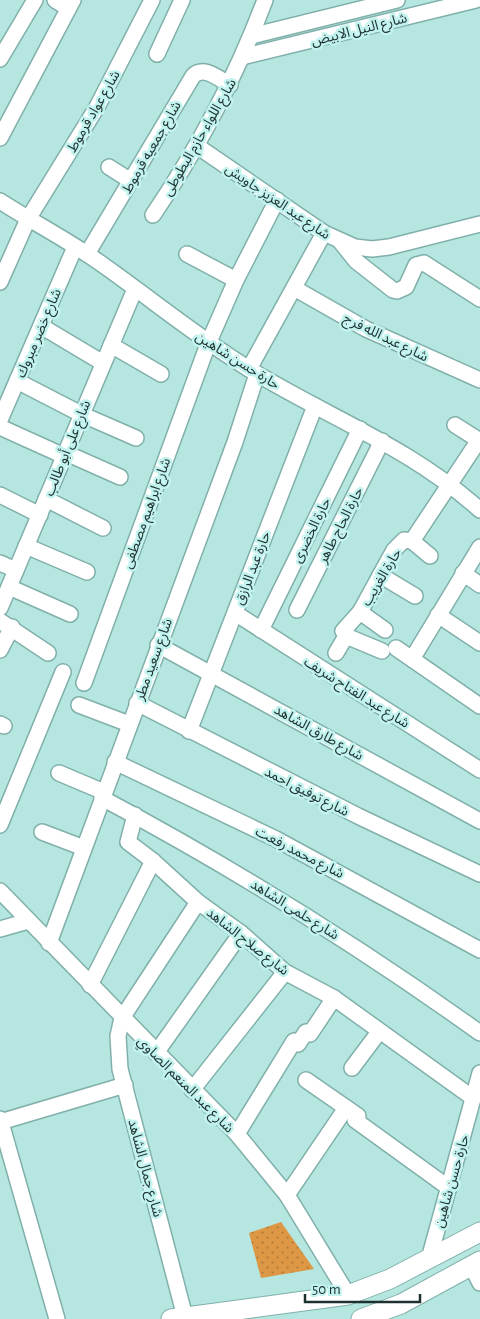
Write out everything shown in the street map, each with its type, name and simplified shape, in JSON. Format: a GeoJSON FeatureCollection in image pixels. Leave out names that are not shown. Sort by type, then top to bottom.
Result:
{"type":"FeatureCollection","features":[{"type":"Feature","properties":{"kind":"main road"},"geometry":{"type":"LineString","coordinates":[[178,1318],[216,1316],[348,1295],[377,1286],[480,1232]]}},
{"type":"Feature","properties":{"kind":"main road"},"geometry":{"type":"LineString","coordinates":[[361,1319],[401,1304],[476,1263]]}},
{"type":"Feature","properties":{"kind":"street"},"geometry":{"type":"LineString","coordinates":[[0,59],[34,0]]}},
{"type":"Feature","properties":{"kind":"street"},"geometry":{"type":"LineString","coordinates":[[0,138],[71,4],[55,0]]}},
{"type":"Feature","properties":{"kind":"street","name":"شارع عواد قرموط"},"geometry":{"type":"LineString","coordinates":[[0,282],[28,218],[97,106],[152,0]]}},
{"type":"Feature","properties":{"kind":"street"},"geometry":{"type":"LineString","coordinates":[[158,54],[182,0]]}},
{"type":"Feature","properties":{"kind":"street","name":"شارع اللواء حازم البطوطى"},"geometry":{"type":"LineString","coordinates":[[153,215],[197,146],[230,85],[265,0]]}},
{"type":"Feature","properties":{"kind":"street","name":"شارع النيل الابيض"},"geometry":{"type":"LineString","coordinates":[[251,36],[365,4],[397,0]]}},
{"type":"Feature","properties":{"kind":"street","name":"شارع النيل الابيض"},"geometry":{"type":"LineString","coordinates":[[242,57],[476,0]]}},
{"type":"Feature","properties":{"kind":"street"},"geometry":{"type":"LineString","coordinates":[[365,4],[372,26]]}},
{"type":"Feature","properties":{"kind":"street","name":"شارع جمعيه قرموط"},"geometry":{"type":"LineString","coordinates":[[81,250],[131,181],[192,76],[196,73],[206,72],[230,85]]}},
{"type":"Feature","properties":{"kind":"street","name":"شارع عبد العزيز جاويش"},"geometry":{"type":"LineString","coordinates":[[197,146],[324,234],[340,242],[372,249],[390,248],[480,224]]}},
{"type":"Feature","properties":{"kind":"street"},"geometry":{"type":"LineString","coordinates":[[109,167],[131,181]]}},
{"type":"Feature","properties":{"kind":"street","name":"شارع ابراهيم مصطفى"},"geometry":{"type":"LineString","coordinates":[[84,683],[208,344],[236,280],[276,200]]}},
{"type":"Feature","properties":{"kind":"street","name":"حارة حسن شاهين"},"geometry":{"type":"LineString","coordinates":[[0,201],[81,250],[208,344],[253,372],[382,441],[451,484],[480,510]]}},
{"type":"Feature","properties":{"kind":"street","name":"شارع سعيد مطر"},"geometry":{"type":"LineString","coordinates":[[49,943],[234,442],[253,372],[294,288],[324,234]]}},
{"type":"Feature","properties":{"kind":"street"},"geometry":{"type":"LineString","coordinates":[[340,242],[356,261],[393,290],[398,291],[406,287],[416,265],[424,263],[480,299]]}},
{"type":"Feature","properties":{"kind":"street","name":"شارع خضر مبروك"},"geometry":{"type":"LineString","coordinates":[[0,420],[41,326],[81,250]]}},
{"type":"Feature","properties":{"kind":"street"},"geometry":{"type":"LineString","coordinates":[[187,254],[236,280]]}},
{"type":"Feature","properties":{"kind":"street","name":"شارع عبد الله فرج"},"geometry":{"type":"LineString","coordinates":[[294,288],[389,340],[480,380]]}},
{"type":"Feature","properties":{"kind":"street","name":"شارع على أبو طالب"},"geometry":{"type":"LineString","coordinates":[[0,608],[135,289]]}},
{"type":"Feature","properties":{"kind":"street"},"geometry":{"type":"LineString","coordinates":[[41,326],[103,363]]}},
{"type":"Feature","properties":{"kind":"street"},"geometry":{"type":"LineString","coordinates":[[111,345],[161,374]]}},
{"type":"Feature","properties":{"kind":"street"},"geometry":{"type":"LineString","coordinates":[[17,380],[81,414],[136,438]]}},
{"type":"Feature","properties":{"kind":"street","name":"حارة عبد الرازق"},"geometry":{"type":"LineString","coordinates":[[189,731],[315,406]]}},
{"type":"Feature","properties":{"kind":"street"},"geometry":{"type":"LineString","coordinates":[[455,425],[479,441]]}},
{"type":"Feature","properties":{"kind":"street"},"geometry":{"type":"LineString","coordinates":[[0,427],[120,477]]}},
{"type":"Feature","properties":{"kind":"street","name":"حارة الخضرى"},"geometry":{"type":"LineString","coordinates":[[261,630],[360,429]]}},
{"type":"Feature","properties":{"kind":"street","name":"حارة الحاج طاهر"},"geometry":{"type":"LineString","coordinates":[[297,610],[382,441]]}},
{"type":"Feature","properties":{"kind":"street","name":"حارة الغريب"},"geometry":{"type":"LineString","coordinates":[[336,652],[346,636],[343,631],[360,612],[394,550],[404,540],[412,541],[479,441]]}},
{"type":"Feature","properties":{"kind":"street"},"geometry":{"type":"LineString","coordinates":[[0,495],[40,515]]}},
{"type":"Feature","properties":{"kind":"street"},"geometry":{"type":"LineString","coordinates":[[46,499],[103,528]]}},
{"type":"Feature","properties":{"kind":"street"},"geometry":{"type":"LineString","coordinates":[[412,541],[430,556]]}},
{"type":"Feature","properties":{"kind":"street"},"geometry":{"type":"LineString","coordinates":[[26,546],[87,572]]}},
{"type":"Feature","properties":{"kind":"street"},"geometry":{"type":"LineString","coordinates":[[412,659],[480,547]]}},
{"type":"Feature","properties":{"kind":"street"},"geometry":{"type":"LineString","coordinates":[[0,563],[16,570]]}},
{"type":"Feature","properties":{"kind":"street"},"geometry":{"type":"LineString","coordinates":[[463,573],[480,585]]}},
{"type":"Feature","properties":{"kind":"street"},"geometry":{"type":"LineString","coordinates":[[380,575],[415,596]]}},
{"type":"Feature","properties":{"kind":"street"},"geometry":{"type":"LineString","coordinates":[[9,587],[70,614]]}},
{"type":"Feature","properties":{"kind":"street"},"geometry":{"type":"LineString","coordinates":[[360,612],[385,630]]}},
{"type":"Feature","properties":{"kind":"street","name":"شارع عبد الفتاح شريف"},"geometry":{"type":"LineString","coordinates":[[235,613],[480,770]]}},
{"type":"Feature","properties":{"kind":"street"},"geometry":{"type":"LineString","coordinates":[[438,614],[480,643]]}},
{"type":"Feature","properties":{"kind":"street"},"geometry":{"type":"LineString","coordinates":[[0,650],[6,624],[48,653]]}},
{"type":"Feature","properties":{"kind":"street"},"geometry":{"type":"LineString","coordinates":[[346,636],[389,649],[412,659],[480,706]]}},
{"type":"Feature","properties":{"kind":"street","name":"شارع طارق الشاهد"},"geometry":{"type":"LineString","coordinates":[[158,645],[480,821]]}},
{"type":"Feature","properties":{"kind":"street"},"geometry":{"type":"LineString","coordinates":[[0,825],[63,672]]}},
{"type":"Feature","properties":{"kind":"street","name":"شارع توفيق احمد"},"geometry":{"type":"LineString","coordinates":[[137,703],[358,816],[480,874]]}},
{"type":"Feature","properties":{"kind":"street"},"geometry":{"type":"LineString","coordinates":[[80,705],[129,724]]}},
{"type":"Feature","properties":{"kind":"street","name":"شارع محمد رفعت"},"geometry":{"type":"LineString","coordinates":[[115,762],[276,839],[480,950]]}},
{"type":"Feature","properties":{"kind":"street","name":"شارع حلمى الشاهد"},"geometry":{"type":"LineString","coordinates":[[59,773],[103,795],[316,922],[480,1033]]}},
{"type":"Feature","properties":{"kind":"street","name":"شارع صلاح الشاهد"},"geometry":{"type":"LineString","coordinates":[[135,815],[128,842],[153,861],[198,902],[241,933],[285,972],[334,998],[472,1104]]}},
{"type":"Feature","properties":{"kind":"street"},"geometry":{"type":"LineString","coordinates":[[42,832],[84,848]]}},
{"type":"Feature","properties":{"kind":"street"},"geometry":{"type":"LineString","coordinates":[[90,985],[153,861]]}},
{"type":"Feature","properties":{"kind":"street","name":"شارع عبد المنعم الصاوي"},"geometry":{"type":"LineString","coordinates":[[0,892],[237,1134],[287,1195],[348,1295]]}},
{"type":"Feature","properties":{"kind":"street"},"geometry":{"type":"LineString","coordinates":[[122,1018],[198,902]]}},
{"type":"Feature","properties":{"kind":"street"},"geometry":{"type":"LineString","coordinates":[[0,930],[28,921]]}},
{"type":"Feature","properties":{"kind":"street"},"geometry":{"type":"LineString","coordinates":[[156,1053],[241,933]]}},
{"type":"Feature","properties":{"kind":"street"},"geometry":{"type":"LineString","coordinates":[[192,1090],[285,972]]}},
{"type":"Feature","properties":{"kind":"street"},"geometry":{"type":"LineString","coordinates":[[237,1134],[294,1041],[298,1044],[306,1032],[310,1034],[334,998]]}},
{"type":"Feature","properties":{"kind":"street","name":"شارع جمال الشاهد"},"geometry":{"type":"LineString","coordinates":[[122,1018],[118,1052],[178,1318]]}},
{"type":"Feature","properties":{"kind":"street"},"geometry":{"type":"LineString","coordinates":[[352,1068],[379,1032]]}},
{"type":"Feature","properties":{"kind":"street","name":"حارة حسن شاهين"},"geometry":{"type":"LineString","coordinates":[[428,1259],[480,1073]]}},
{"type":"Feature","properties":{"kind":"street"},"geometry":{"type":"LineString","coordinates":[[306,1080],[358,1116],[355,1120],[449,1188]]}},
{"type":"Feature","properties":{"kind":"street"},"geometry":{"type":"LineString","coordinates":[[57,1319],[0,1121],[125,1085]]}},
{"type":"Feature","properties":{"kind":"street"},"geometry":{"type":"LineString","coordinates":[[287,1195],[346,1108]]}},
{"type":"Feature","properties":{"kind":"street"},"geometry":{"type":"LineString","coordinates":[[476,1263],[480,1282]]}},
{"type":"Feature","properties":{"kind":"shaded area"},"geometry":{"type":"Polygon","coordinates":[[[281,1222],[314,1269],[261,1278],[249,1233],[281,1222]]]}}]}
